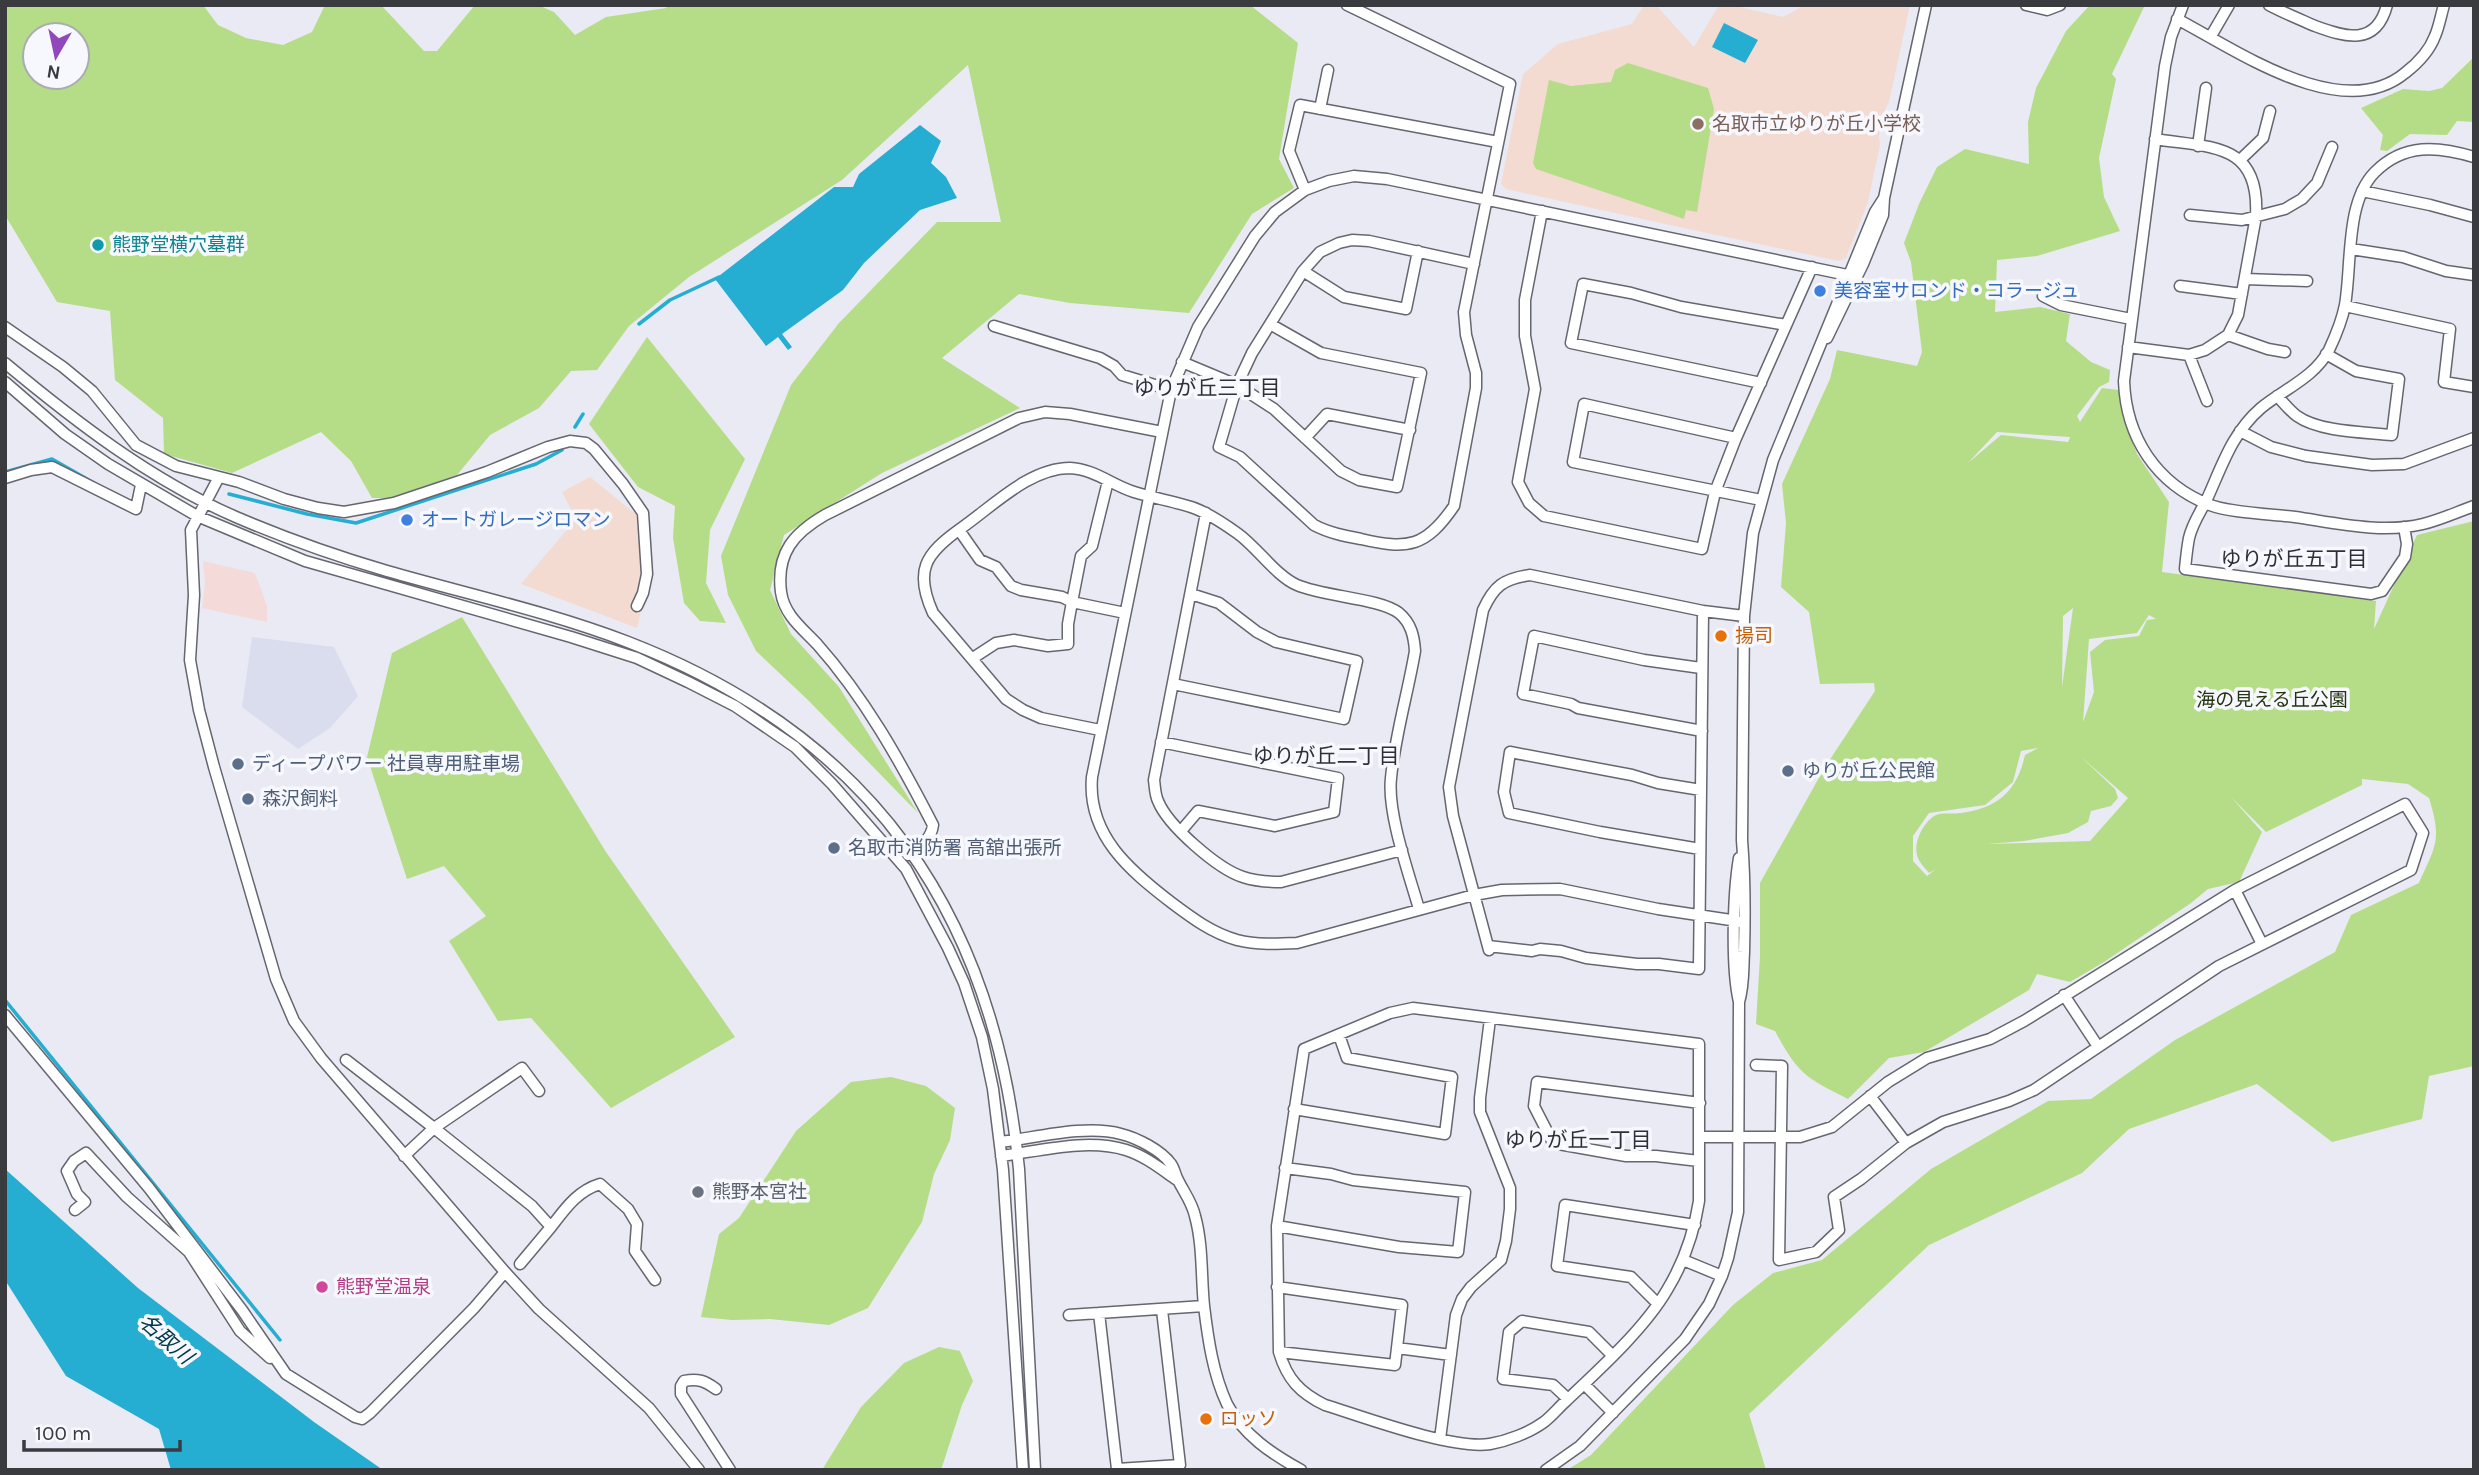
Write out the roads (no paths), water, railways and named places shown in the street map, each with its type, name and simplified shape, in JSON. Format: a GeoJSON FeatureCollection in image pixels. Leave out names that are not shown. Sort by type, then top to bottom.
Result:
{"type":"FeatureCollection","features":[{"type":"Feature","properties":{"kind":"street"},"geometry":{"type":"LineString","coordinates":[[1347,5],[1510,84],[1486,200],[1474,264],[1464,312],[1466,335],[1476,373],[1475,404],[1454,506],[1445,519],[1424,538],[1402,547],[1327,532],[1314,525],[1240,457],[1219,447],[1237,385],[1252,353],[1303,271],[1320,252],[1352,240],[1474,264]]}},
{"type":"Feature","properties":{"kind":"street"},"geometry":{"type":"LineString","coordinates":[[1546,1470],[1580,1447],[1685,1339],[1709,1304],[1728,1258],[1738,1212],[1739,1005],[1736,989],[1740,922],[1737,872],[1742,840],[1744,616],[1753,533],[1773,460],[1820,349],[1834,327],[1875,212],[1884,198],[1926,5]]}},
{"type":"Feature","properties":{"kind":"street"},"geometry":{"type":"LineString","coordinates":[[2026,5],[2047,9],[2060,5]]}},
{"type":"Feature","properties":{"kind":"street"},"geometry":{"type":"LineString","coordinates":[[2183,5],[2165,66],[2124,381],[2124,404],[2141,449],[2155,468],[2175,486],[2212,505],[2239,510],[2370,527],[2404,527],[2422,524],[2474,506]]}},
{"type":"Feature","properties":{"kind":"street"},"geometry":{"type":"LineString","coordinates":[[2211,36],[2229,5]]}},
{"type":"Feature","properties":{"kind":"street"},"geometry":{"type":"LineString","coordinates":[[2269,5],[2329,31],[2350,37],[2372,31],[2382,20],[2387,5]]}},
{"type":"Feature","properties":{"kind":"street"},"geometry":{"type":"LineString","coordinates":[[2177,19],[2257,63],[2321,88],[2350,92],[2376,89],[2396,81],[2421,60],[2435,37],[2442,6]]}},
{"type":"Feature","properties":{"kind":"street"},"geometry":{"type":"LineString","coordinates":[[1320,109],[1328,69]]}},
{"type":"Feature","properties":{"kind":"street"},"geometry":{"type":"LineString","coordinates":[[2197,146],[2206,88]]}},
{"type":"Feature","properties":{"kind":"street"},"geometry":{"type":"LineString","coordinates":[[1305,190],[1289,150],[1300,104],[1498,142]]}},
{"type":"Feature","properties":{"kind":"street"},"geometry":{"type":"LineString","coordinates":[[2241,159],[2263,138],[2270,111]]}},
{"type":"Feature","properties":{"kind":"street"},"geometry":{"type":"LineString","coordinates":[[2128,347],[2189,355],[2205,350],[2228,335],[2238,315],[2256,216],[2254,183],[2241,159],[2221,149],[2155,139]]}},
{"type":"Feature","properties":{"kind":"street"},"geometry":{"type":"LineString","coordinates":[[2190,215],[2242,220],[2285,209],[2302,199],[2317,183],[2332,147]]}},
{"type":"Feature","properties":{"kind":"street"},"geometry":{"type":"LineString","coordinates":[[2404,527],[2407,544],[2405,557],[2382,591],[2371,594],[2185,569],[2189,536],[2227,451],[2240,430],[2260,409],[2304,380],[2326,354],[2338,329],[2345,306],[2354,219],[2362,191],[2372,175],[2388,160],[2413,149],[2436,148],[2474,157]]}},
{"type":"Feature","properties":{"kind":"street"},"geometry":{"type":"LineString","coordinates":[[1740,922],[1559,889],[1503,890],[1419,909],[1297,943],[1238,940],[1210,930],[1139,877],[1111,848],[1095,813],[1091,785],[1100,730],[1171,390],[1198,327],[1255,236],[1275,212],[1305,190],[1354,176],[1387,179],[1853,276]]}},
{"type":"Feature","properties":{"kind":"street"},"geometry":{"type":"LineString","coordinates":[[2362,191],[2430,205],[2474,218]]}},
{"type":"Feature","properties":{"kind":"street"},"geometry":{"type":"LineString","coordinates":[[1542,211],[1525,300],[1525,336],[1535,389],[1518,482],[1529,503],[1544,516],[1702,549],[1715,492],[1736,438],[1812,267]]}},
{"type":"Feature","properties":{"kind":"street"},"geometry":{"type":"LineString","coordinates":[[2351,249],[2403,257],[2446,271],[2474,275]]}},
{"type":"Feature","properties":{"kind":"street"},"geometry":{"type":"LineString","coordinates":[[1303,271],[1344,297],[1406,309],[1418,251]]}},
{"type":"Feature","properties":{"kind":"street"},"geometry":{"type":"LineString","coordinates":[[2245,279],[2307,281]]}},
{"type":"Feature","properties":{"kind":"street"},"geometry":{"type":"LineString","coordinates":[[1761,383],[1571,343],[1583,284],[1681,306],[1786,325]]}},
{"type":"Feature","properties":{"kind":"street"},"geometry":{"type":"LineString","coordinates":[[2180,286],[2242,294]]}},
{"type":"Feature","properties":{"kind":"street"},"geometry":{"type":"LineString","coordinates":[[2043,296],[2061,305],[2131,318]]}},
{"type":"Feature","properties":{"kind":"street"},"geometry":{"type":"LineString","coordinates":[[2345,306],[2399,320],[2450,329],[2444,382],[2474,387]]}},
{"type":"Feature","properties":{"kind":"street"},"geometry":{"type":"LineString","coordinates":[[1182,362],[1237,385],[1274,409],[1341,471],[1359,480],[1397,487],[1421,373],[1321,353],[1270,324]]}},
{"type":"Feature","properties":{"kind":"street"},"geometry":{"type":"LineString","coordinates":[[994,326],[1100,358],[1115,366],[1122,375],[1171,390]]}},
{"type":"Feature","properties":{"kind":"street"},"geometry":{"type":"LineString","coordinates":[[5,327],[63,367],[92,391],[136,445],[176,466],[239,482],[284,499],[344,512],[394,503],[442,488],[548,447],[570,441],[586,443],[623,484],[643,513],[647,574],[637,606]]}},
{"type":"Feature","properties":{"kind":"street"},"geometry":{"type":"LineString","coordinates":[[2228,335],[2284,352]]}},
{"type":"Feature","properties":{"kind":"street"},"geometry":{"type":"LineString","coordinates":[[2277,397],[2297,416],[2314,424],[2392,435],[2399,379],[2356,371],[2326,354]]}},
{"type":"Feature","properties":{"kind":"street"},"geometry":{"type":"LineString","coordinates":[[2189,355],[2207,401]]}},
{"type":"Feature","properties":{"kind":"street"},"geometry":{"type":"LineString","coordinates":[[5,363],[98,438],[205,501],[281,535],[348,558],[574,624],[626,641],[695,670],[776,717],[858,786],[913,852],[961,937],[998,1040],[1018,1154],[1025,1240],[1035,1470]]}},
{"type":"Feature","properties":{"kind":"street"},"geometry":{"type":"LineString","coordinates":[[5,382],[65,434],[141,485],[197,516],[305,561],[637,658],[735,706],[795,747],[832,784],[901,861],[929,910],[964,983],[985,1050],[1000,1142],[1023,1470]]}},
{"type":"Feature","properties":{"kind":"street"},"geometry":{"type":"LineString","coordinates":[[1736,438],[1584,404],[1573,462],[1761,500]]}},
{"type":"Feature","properties":{"kind":"street"},"geometry":{"type":"LineString","coordinates":[[901,861],[927,840],[933,825],[886,739],[844,674],[792,619],[781,595],[780,571],[789,544],[803,527],[825,514],[1019,418],[1045,412],[1070,414],[1162,432]]}},
{"type":"Feature","properties":{"kind":"street"},"geometry":{"type":"LineString","coordinates":[[1305,438],[1327,414],[1410,430]]}},
{"type":"Feature","properties":{"kind":"street"},"geometry":{"type":"LineString","coordinates":[[2240,430],[2271,447],[2306,456],[2372,465],[2404,464],[2474,438]]}},
{"type":"Feature","properties":{"kind":"street"},"geometry":{"type":"LineString","coordinates":[[129,457],[136,445]]}},
{"type":"Feature","properties":{"kind":"street"},"geometry":{"type":"LineString","coordinates":[[5,478],[52,467],[136,509],[141,485]]}},
{"type":"Feature","properties":{"kind":"street"},"geometry":{"type":"LineString","coordinates":[[1100,730],[1041,718],[1006,699],[974,658],[933,613],[926,596],[923,576],[928,559],[943,541],[1027,481],[1069,468],[1084,470],[1149,496],[1193,507],[1239,534],[1294,584],[1323,594],[1387,606],[1408,622],[1414,635],[1415,651],[1391,779],[1392,802],[1402,850],[1419,909]]}},
{"type":"Feature","properties":{"kind":"street"},"geometry":{"type":"LineString","coordinates":[[219,477],[191,530],[194,595],[190,660],[199,710],[214,767],[276,979],[294,1021],[321,1058],[505,1272],[540,1309],[649,1408],[699,1470]]}},
{"type":"Feature","properties":{"kind":"street"},"geometry":{"type":"LineString","coordinates":[[974,658],[996,643],[1014,640],[1048,646],[1068,644],[1068,624],[1081,556],[1092,546],[1108,481]]}},
{"type":"Feature","properties":{"kind":"street"},"geometry":{"type":"LineString","coordinates":[[1206,513],[1154,780],[1157,800],[1169,821],[1216,861],[1240,876],[1260,881],[1281,882],[1402,850]]}},
{"type":"Feature","properties":{"kind":"street"},"geometry":{"type":"LineString","coordinates":[[959,530],[980,560],[996,567],[1011,586],[1125,613]]}},
{"type":"Feature","properties":{"kind":"street"},"geometry":{"type":"LineString","coordinates":[[1703,611],[1699,969],[1586,958],[1561,951],[1489,948],[1453,816],[1449,787],[1483,610],[1492,591],[1512,578],[1530,575],[1703,611],[1744,616]]}},
{"type":"Feature","properties":{"kind":"street"},"geometry":{"type":"LineString","coordinates":[[1173,684],[1344,719],[1357,661],[1276,642],[1257,632],[1219,603],[1191,594]]}},
{"type":"Feature","properties":{"kind":"street"},"geometry":{"type":"LineString","coordinates":[[1701,668],[1644,660],[1534,636],[1523,694],[1571,704],[1578,708],[1702,731]]}},
{"type":"Feature","properties":{"kind":"street"},"geometry":{"type":"LineString","coordinates":[[1161,742],[1338,778],[1334,812],[1275,826],[1198,811],[1181,831]]}},
{"type":"Feature","properties":{"kind":"street"},"geometry":{"type":"LineString","coordinates":[[1700,849],[1508,813],[1504,792],[1510,752],[1701,790]]}},
{"type":"Feature","properties":{"kind":"street"},"geometry":{"type":"LineString","coordinates":[[1700,1137],[1738,1138],[1781,1138],[1800,1137],[1832,1127],[1888,1082],[1927,1058],[1990,1039],[2024,1021],[2235,890],[2405,804],[2423,833],[2411,870],[2219,966],[2097,1045],[2034,1090],[1943,1122],[1906,1143],[1861,1180],[1834,1197],[1839,1230],[1816,1252],[1779,1260],[1781,1138],[1782,1066],[1756,1065]]}},
{"type":"Feature","properties":{"kind":"street"},"geometry":{"type":"LineString","coordinates":[[2235,890],[2262,944]]}},
{"type":"Feature","properties":{"kind":"street"},"geometry":{"type":"LineString","coordinates":[[2064,995],[2097,1045]]}},
{"type":"Feature","properties":{"kind":"street"},"geometry":{"type":"LineString","coordinates":[[1413,1008],[1699,1044],[1699,1200],[1695,1225],[1684,1260],[1658,1304],[1612,1355],[1544,1422],[1517,1436],[1489,1444],[1466,1444],[1440,1439],[1325,1405],[1308,1397],[1293,1383],[1284,1368],[1279,1352],[1277,1226],[1294,1109],[1304,1049],[1339,1035],[1390,1013],[1413,1008]]}},
{"type":"Feature","properties":{"kind":"street"},"geometry":{"type":"LineString","coordinates":[[5,1016],[149,1188],[284,1370]]}},
{"type":"Feature","properties":{"kind":"street"},"geometry":{"type":"LineString","coordinates":[[1440,1439],[1456,1315],[1462,1299],[1500,1260],[1506,1241],[1510,1209],[1510,1188],[1480,1112],[1490,1019]]}},
{"type":"Feature","properties":{"kind":"street"},"geometry":{"type":"LineString","coordinates":[[1294,1109],[1445,1134],[1452,1077],[1347,1058],[1339,1035]]}},
{"type":"Feature","properties":{"kind":"street"},"geometry":{"type":"LineString","coordinates":[[346,1060],[532,1206],[551,1227]]}},
{"type":"Feature","properties":{"kind":"street"},"geometry":{"type":"LineString","coordinates":[[404,1156],[434,1128],[523,1068],[539,1091]]}},
{"type":"Feature","properties":{"kind":"street"},"geometry":{"type":"LineString","coordinates":[[1699,1161],[1626,1156],[1553,1143],[1534,1107],[1536,1082],[1700,1102]]}},
{"type":"Feature","properties":{"kind":"street"},"geometry":{"type":"LineString","coordinates":[[1870,1096],[1906,1143]]}},
{"type":"Feature","properties":{"kind":"street"},"geometry":{"type":"LineString","coordinates":[[1000,1142],[1092,1131],[1120,1134],[1155,1150],[1170,1163],[1188,1195],[1195,1216],[1200,1241],[1204,1306],[1214,1368],[1228,1405],[1262,1446],[1301,1470]]}},
{"type":"Feature","properties":{"kind":"street"},"geometry":{"type":"LineString","coordinates":[[1001,1156],[1089,1146],[1118,1148],[1151,1162],[1178,1180]]}},
{"type":"Feature","properties":{"kind":"street"},"geometry":{"type":"LineString","coordinates":[[75,1210],[85,1202],[77,1194],[67,1171],[74,1161],[86,1153],[127,1197],[188,1252],[240,1331],[284,1370],[355,1418],[362,1419],[474,1308],[505,1272]]}},
{"type":"Feature","properties":{"kind":"street"},"geometry":{"type":"LineString","coordinates":[[1277,1226],[1399,1247],[1458,1252],[1465,1192],[1353,1180],[1285,1168]]}},
{"type":"Feature","properties":{"kind":"street"},"geometry":{"type":"LineString","coordinates":[[520,1264],[572,1200],[600,1184],[628,1209],[636,1224],[635,1251],[655,1280]]}},
{"type":"Feature","properties":{"kind":"street"},"geometry":{"type":"LineString","coordinates":[[1658,1304],[1631,1277],[1557,1266],[1565,1205],[1695,1225]]}},
{"type":"Feature","properties":{"kind":"street"},"geometry":{"type":"LineString","coordinates":[[1684,1260],[1722,1276]]}},
{"type":"Feature","properties":{"kind":"street"},"geometry":{"type":"LineString","coordinates":[[1277,1287],[1402,1306],[1395,1365],[1279,1352]]}},
{"type":"Feature","properties":{"kind":"street"},"geometry":{"type":"LineString","coordinates":[[1069,1315],[1204,1306]]}},
{"type":"Feature","properties":{"kind":"street"},"geometry":{"type":"LineString","coordinates":[[1099,1313],[1117,1469],[1180,1465],[1161,1310]]}},
{"type":"Feature","properties":{"kind":"street"},"geometry":{"type":"LineString","coordinates":[[1568,1399],[1553,1385],[1503,1379],[1509,1332],[1522,1321],[1589,1332],[1612,1355]]}},
{"type":"Feature","properties":{"kind":"street"},"geometry":{"type":"LineString","coordinates":[[1397,1348],[1451,1355]]}},
{"type":"Feature","properties":{"kind":"street"},"geometry":{"type":"LineString","coordinates":[[716,1389],[706,1381],[684,1381],[681,1394],[730,1470]]}},
{"type":"Feature","properties":{"kind":"street"},"geometry":{"type":"LineString","coordinates":[[1584,1384],[1613,1413]]}},
{"type":"Feature","properties":{"kind":"water"},"geometry":{"type":"Polygon","coordinates":[[[1724,23],[1758,40],[1745,63],[1712,47],[1724,23]]]}},
{"type":"Feature","properties":{"kind":"water"},"geometry":{"type":"Polygon","coordinates":[[[920,125],[941,141],[931,163],[946,177],[957,198],[920,210],[864,263],[843,290],[782,334],[792,347],[788,350],[778,337],[766,346],[715,279],[834,187],[853,187],[859,174],[920,125]]]}},
{"type":"Feature","properties":{"kind":"water","name":"名取川"},"geometry":{"type":"Polygon","coordinates":[[[5,1169],[138,1288],[314,1422],[383,1470],[171,1470],[159,1429],[66,1376],[5,1280],[5,1169]]]}},
{"type":"Feature","properties":{"kind":"waterway"},"geometry":{"type":"LineString","coordinates":[[639,324],[670,300],[719,277]]}},
{"type":"Feature","properties":{"kind":"waterway"},"geometry":{"type":"LineString","coordinates":[[575,427],[583,414]]}},
{"type":"Feature","properties":{"kind":"waterway"},"geometry":{"type":"LineString","coordinates":[[229,494],[307,514],[356,523],[536,464],[562,450]]}},
{"type":"Feature","properties":{"kind":"waterway"},"geometry":{"type":"LineString","coordinates":[[5,472],[52,459],[94,483]]}},
{"type":"Feature","properties":{"kind":"waterway"},"geometry":{"type":"LineString","coordinates":[[5,1000],[280,1340]]}},
{"type":"Feature","properties":{"kind":"place","name":"名取市立ゆりが丘小学校"},"geometry":{"type":"Point","coordinates":[1698,124]}},
{"type":"Feature","properties":{"kind":"place","name":"熊野堂横穴墓群"},"geometry":{"type":"Point","coordinates":[98,245]}},
{"type":"Feature","properties":{"kind":"place","name":"美容室サロンド・コラージュ"},"geometry":{"type":"Point","coordinates":[1820,291]}},
{"type":"Feature","properties":{"kind":"place","name":"オートガレージロマン"},"geometry":{"type":"Point","coordinates":[407,520]}},
{"type":"Feature","properties":{"kind":"place","name":"揚司"},"geometry":{"type":"Point","coordinates":[1721,636]}},
{"type":"Feature","properties":{"kind":"place","name":"ディープパワー 社員専用駐車場"},"geometry":{"type":"Point","coordinates":[238,764]}},
{"type":"Feature","properties":{"kind":"place","name":"ゆりが丘公民館"},"geometry":{"type":"Point","coordinates":[1788,771]}},
{"type":"Feature","properties":{"kind":"place","name":"森沢飼料"},"geometry":{"type":"Point","coordinates":[248,799]}},
{"type":"Feature","properties":{"kind":"place","name":"名取市消防署 高舘出張所"},"geometry":{"type":"Point","coordinates":[834,848]}},
{"type":"Feature","properties":{"kind":"place","name":"熊野本宮社"},"geometry":{"type":"Point","coordinates":[698,1192]}},
{"type":"Feature","properties":{"kind":"place","name":"熊野堂温泉"},"geometry":{"type":"Point","coordinates":[322,1287]}},
{"type":"Feature","properties":{"kind":"place","name":"ロッソ"},"geometry":{"type":"Point","coordinates":[1206,1419]}},
{"type":"Feature","properties":{"kind":"district","name":"ゆりが丘三丁目"},"geometry":{"type":"Point","coordinates":[1207,388]}},
{"type":"Feature","properties":{"kind":"district","name":"ゆりが丘五丁目"},"geometry":{"type":"Point","coordinates":[2294,559]}},
{"type":"Feature","properties":{"kind":"district","name":"ゆりが丘二丁目"},"geometry":{"type":"Point","coordinates":[1326,756]}},
{"type":"Feature","properties":{"kind":"district","name":"ゆりが丘一丁目"},"geometry":{"type":"Point","coordinates":[1578,1140]}},
{"type":"Feature","properties":{"kind":"park label","name":"海の見える丘公園"},"geometry":{"type":"Point","coordinates":[2272,700]}}]}
